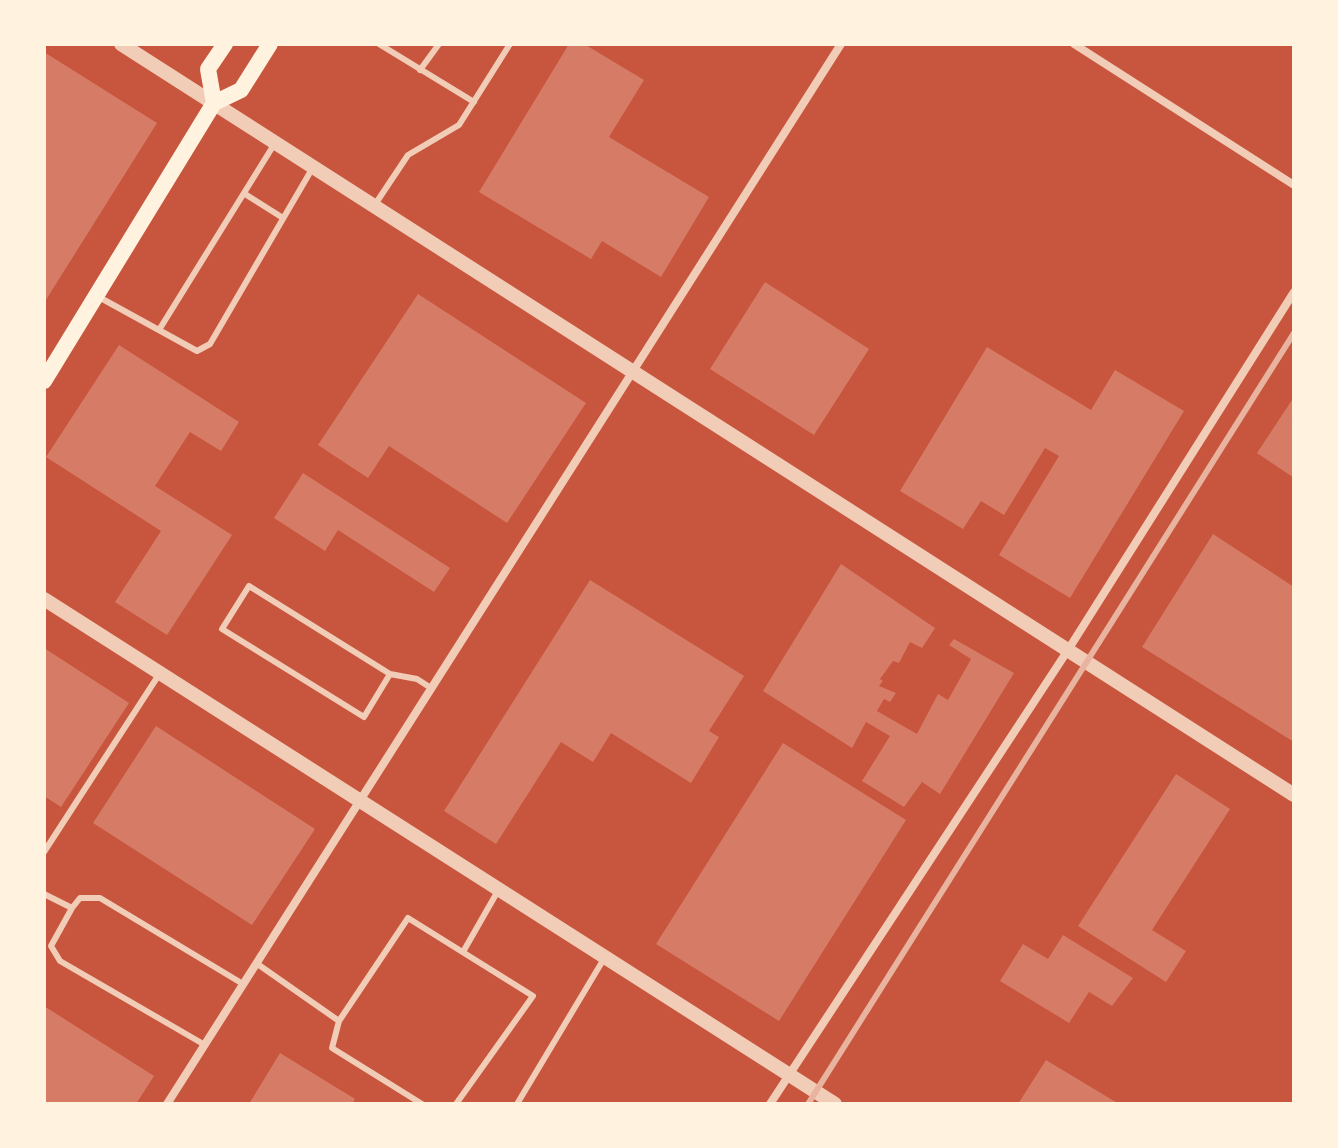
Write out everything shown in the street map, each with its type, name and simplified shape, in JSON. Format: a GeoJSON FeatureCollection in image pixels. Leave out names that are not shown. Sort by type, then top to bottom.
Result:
{"type":"FeatureCollection","features":[{"type":"Feature","properties":{"kind":"main road"},"geometry":{"type":"LineString","coordinates":[[214,103],[208,69],[225,44]]}},
{"type":"Feature","properties":{"kind":"main road"},"geometry":{"type":"LineString","coordinates":[[44,381],[214,103],[241,90],[270,44]]}},
{"type":"Feature","properties":{"kind":"street"},"geometry":{"type":"LineString","coordinates":[[121,44],[1294,795]]}},
{"type":"Feature","properties":{"kind":"street"},"geometry":{"type":"LineString","coordinates":[[167,1104],[841,44]]}},
{"type":"Feature","properties":{"kind":"street"},"geometry":{"type":"LineString","coordinates":[[1074,44],[1294,185]]}},
{"type":"Feature","properties":{"kind":"street"},"geometry":{"type":"LineString","coordinates":[[770,1104],[1068,650],[1294,292]]}},
{"type":"Feature","properties":{"kind":"street"},"geometry":{"type":"LineString","coordinates":[[44,599],[835,1104]]}},
{"type":"Feature","properties":{"kind":"lane"},"geometry":{"type":"LineString","coordinates":[[379,44],[474,102]]}},
{"type":"Feature","properties":{"kind":"lane"},"geometry":{"type":"LineString","coordinates":[[420,70],[439,44]]}},
{"type":"Feature","properties":{"kind":"lane"},"geometry":{"type":"LineString","coordinates":[[374,206],[408,155],[459,125],[510,44]]}},
{"type":"Feature","properties":{"kind":"lane"},"geometry":{"type":"LineString","coordinates":[[159,330],[276,142]]}},
{"type":"Feature","properties":{"kind":"lane"},"geometry":{"type":"LineString","coordinates":[[97,296],[197,351],[210,344],[313,167]]}},
{"type":"Feature","properties":{"kind":"lane"},"geometry":{"type":"LineString","coordinates":[[245,194],[283,218]]}},
{"type":"Feature","properties":{"kind":"lane"},"geometry":{"type":"LineString","coordinates":[[390,674],[364,717],[222,629],[249,586],[390,674],[417,679],[431,688]]}},
{"type":"Feature","properties":{"kind":"lane"},"geometry":{"type":"LineString","coordinates":[[44,852],[160,673]]}},
{"type":"Feature","properties":{"kind":"lane"},"geometry":{"type":"LineString","coordinates":[[463,952],[499,889]]}},
{"type":"Feature","properties":{"kind":"lane"},"geometry":{"type":"LineString","coordinates":[[44,894],[72,908]]}},
{"type":"Feature","properties":{"kind":"lane"},"geometry":{"type":"LineString","coordinates":[[205,1045],[60,961],[51,946],[72,908],[80,898],[100,898],[243,984]]}},
{"type":"Feature","properties":{"kind":"lane"},"geometry":{"type":"LineString","coordinates":[[422,1104],[332,1048],[339,1021],[408,918],[533,996],[456,1104]]}},
{"type":"Feature","properties":{"kind":"lane"},"geometry":{"type":"LineString","coordinates":[[517,1104],[605,957]]}},
{"type":"Feature","properties":{"kind":"lane"},"geometry":{"type":"LineString","coordinates":[[256,963],[339,1021]]}},
{"type":"Feature","properties":{"kind":"building"},"geometry":{"type":"Polygon","coordinates":[[[569,44],[584,44],[644,80],[609,137],[709,197],[661,277],[602,241],[591,259],[479,192],[569,44]]]}},
{"type":"Feature","properties":{"kind":"building"},"geometry":{"type":"Polygon","coordinates":[[[44,52],[157,123],[44,303],[44,52]]]}},
{"type":"Feature","properties":{"kind":"building"},"geometry":{"type":"Polygon","coordinates":[[[765,282],[869,349],[814,435],[710,369],[765,282]]]}},
{"type":"Feature","properties":{"kind":"building"},"geometry":{"type":"Polygon","coordinates":[[[418,294],[586,403],[507,523],[389,446],[368,478],[318,445],[418,294]]]}},
{"type":"Feature","properties":{"kind":"building"},"geometry":{"type":"Polygon","coordinates":[[[119,345],[239,422],[221,451],[190,432],[155,486],[232,535],[167,635],[115,602],[161,531],[46,457],[119,345]]]}},
{"type":"Feature","properties":{"kind":"building"},"geometry":{"type":"Polygon","coordinates":[[[987,347],[1091,410],[1115,370],[1184,411],[1070,598],[999,555],[1059,456],[1045,448],[1004,515],[981,501],[963,529],[900,491],[987,347]]]}},
{"type":"Feature","properties":{"kind":"building"},"geometry":{"type":"Polygon","coordinates":[[[1294,397],[1294,478],[1257,453],[1294,397]]]}},
{"type":"Feature","properties":{"kind":"building"},"geometry":{"type":"Polygon","coordinates":[[[303,473],[450,568],[434,592],[338,530],[325,551],[274,518],[303,473]]]}},
{"type":"Feature","properties":{"kind":"building"},"geometry":{"type":"Polygon","coordinates":[[[1213,534],[1294,587],[1294,742],[1142,647],[1213,534]]]}},
{"type":"Feature","properties":{"kind":"building"},"geometry":{"type":"Polygon","coordinates":[[[841,564],[935,628],[922,648],[910,642],[899,663],[893,661],[880,679],[883,681],[879,686],[896,693],[890,702],[884,699],[877,711],[917,734],[938,694],[948,700],[971,659],[949,645],[954,639],[1014,673],[940,794],[922,782],[904,807],[862,781],[890,736],[866,722],[852,748],[763,691],[841,564]]]}},
{"type":"Feature","properties":{"kind":"building"},"geometry":{"type":"Polygon","coordinates":[[[590,580],[744,676],[709,731],[719,737],[691,783],[611,733],[593,762],[561,742],[496,844],[444,811],[590,580]]]}},
{"type":"Feature","properties":{"kind":"building"},"geometry":{"type":"Polygon","coordinates":[[[44,648],[129,703],[61,807],[44,796],[44,648]]]}},
{"type":"Feature","properties":{"kind":"building"},"geometry":{"type":"Polygon","coordinates":[[[156,726],[315,829],[252,925],[93,823],[156,726]]]}},
{"type":"Feature","properties":{"kind":"building"},"geometry":{"type":"Polygon","coordinates":[[[783,743],[906,820],[779,1021],[656,944],[783,743]]]}},
{"type":"Feature","properties":{"kind":"building"},"geometry":{"type":"Polygon","coordinates":[[[1176,774],[1230,809],[1152,930],[1186,951],[1166,982],[1078,926],[1176,774]]]}},
{"type":"Feature","properties":{"kind":"building"},"geometry":{"type":"Polygon","coordinates":[[[1063,935],[1133,978],[1112,1006],[1089,992],[1069,1023],[1000,981],[1023,944],[1048,959],[1063,935]]]}},
{"type":"Feature","properties":{"kind":"building"},"geometry":{"type":"Polygon","coordinates":[[[44,1006],[154,1076],[136,1104],[44,1104],[44,1006]]]}},
{"type":"Feature","properties":{"kind":"building"},"geometry":{"type":"Polygon","coordinates":[[[280,1053],[355,1099],[352,1104],[249,1104],[280,1053]]]}},
{"type":"Feature","properties":{"kind":"building"},"geometry":{"type":"Polygon","coordinates":[[[1046,1060],[1119,1104],[1018,1104],[1046,1060]]]}},
{"type":"Feature","properties":{"kind":"railway"},"geometry":{"type":"LineString","coordinates":[[808,1104],[1294,333]]}}]}
